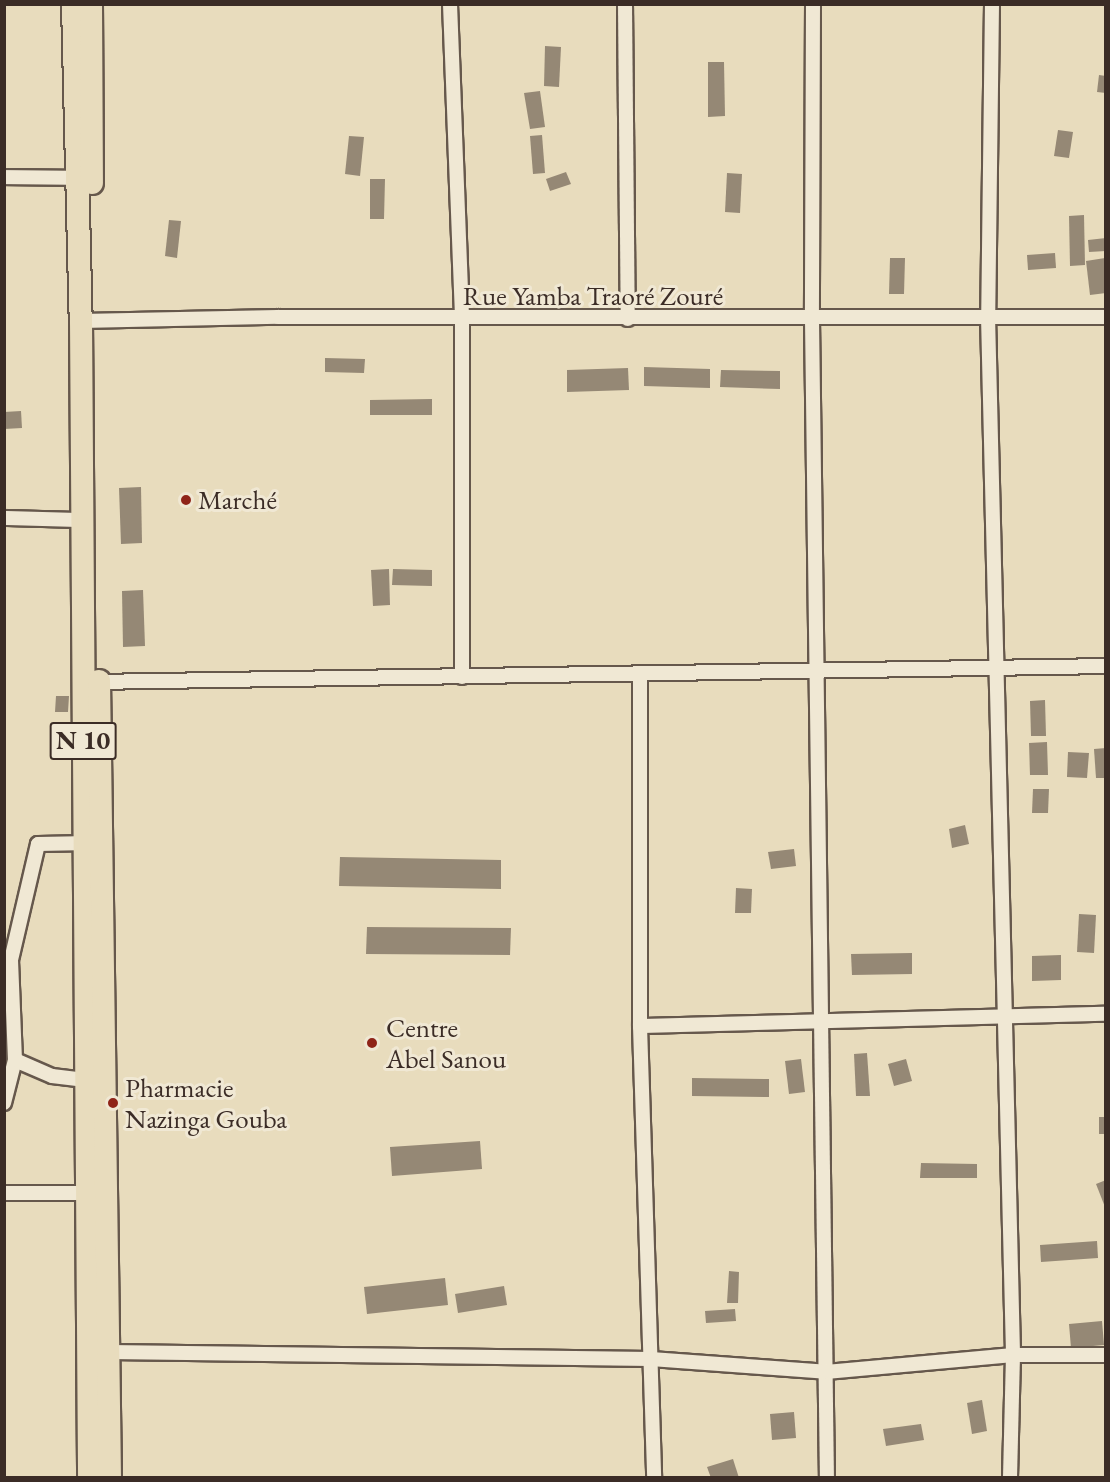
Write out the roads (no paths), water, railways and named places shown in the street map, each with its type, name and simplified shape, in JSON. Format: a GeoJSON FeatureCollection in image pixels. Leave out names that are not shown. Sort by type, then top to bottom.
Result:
{"type":"FeatureCollection","features":[{"type":"Feature","properties":{"kind":"main road","name":"N 10"},"geometry":{"type":"LineString","coordinates":[[73,4],[85,178],[88,321],[97,1193],[89,1478]]}},
{"type":"Feature","properties":{"kind":"main road","name":"N 10"},"geometry":{"type":"LineString","coordinates":[[85,178],[91,4]]}},
{"type":"Feature","properties":{"kind":"main road","name":"N 10"},"geometry":{"type":"LineString","coordinates":[[88,321],[80,520],[91,682]]}},
{"type":"Feature","properties":{"kind":"main road","name":"N 10"},"geometry":{"type":"LineString","coordinates":[[97,1193],[109,1352],[110,1478]]}},
{"type":"Feature","properties":{"kind":"street"},"geometry":{"type":"LineString","coordinates":[[450,4],[462,320],[462,677]]}},
{"type":"Feature","properties":{"kind":"street"},"geometry":{"type":"LineString","coordinates":[[625,4],[628,319]]}},
{"type":"Feature","properties":{"kind":"street"},"geometry":{"type":"LineString","coordinates":[[813,4],[812,320],[815,672],[824,1019],[828,1478]]}},
{"type":"Feature","properties":{"kind":"street"},"geometry":{"type":"LineString","coordinates":[[992,4],[988,316],[1013,1355],[1010,1478]]}},
{"type":"Feature","properties":{"kind":"street"},"geometry":{"type":"LineString","coordinates":[[4,177],[85,178]]}},
{"type":"Feature","properties":{"kind":"street","name":"Rue Yamba Traoré Zouré"},"geometry":{"type":"LineString","coordinates":[[88,321],[812,320],[988,316],[1106,318]]}},
{"type":"Feature","properties":{"kind":"street"},"geometry":{"type":"LineString","coordinates":[[4,518],[80,520]]}},
{"type":"Feature","properties":{"kind":"street"},"geometry":{"type":"LineString","coordinates":[[91,682],[1106,666]]}},
{"type":"Feature","properties":{"kind":"street"},"geometry":{"type":"LineString","coordinates":[[640,674],[640,1026],[654,1478]]}},
{"type":"Feature","properties":{"kind":"street"},"geometry":{"type":"LineString","coordinates":[[4,1103],[15,1060],[8,960],[38,844],[92,843]]}},
{"type":"Feature","properties":{"kind":"street"},"geometry":{"type":"LineString","coordinates":[[640,1026],[824,1019],[1106,1014]]}},
{"type":"Feature","properties":{"kind":"street"},"geometry":{"type":"LineString","coordinates":[[15,1060],[52,1076],[95,1081]]}},
{"type":"Feature","properties":{"kind":"street"},"geometry":{"type":"LineString","coordinates":[[4,1193],[97,1193]]}},
{"type":"Feature","properties":{"kind":"street"},"geometry":{"type":"LineString","coordinates":[[109,1352],[651,1359],[826,1372],[1013,1355],[1106,1355]]}},
{"type":"Feature","properties":{"kind":"place","name":"Marché"},"geometry":{"type":"Point","coordinates":[186,500]}},
{"type":"Feature","properties":{"kind":"place","name":"Centre Abel Sanou"},"geometry":{"type":"Point","coordinates":[372,1043]}},
{"type":"Feature","properties":{"kind":"place","name":"Pharmacie Nazinga Gouba"},"geometry":{"type":"Point","coordinates":[113,1103]}}]}
